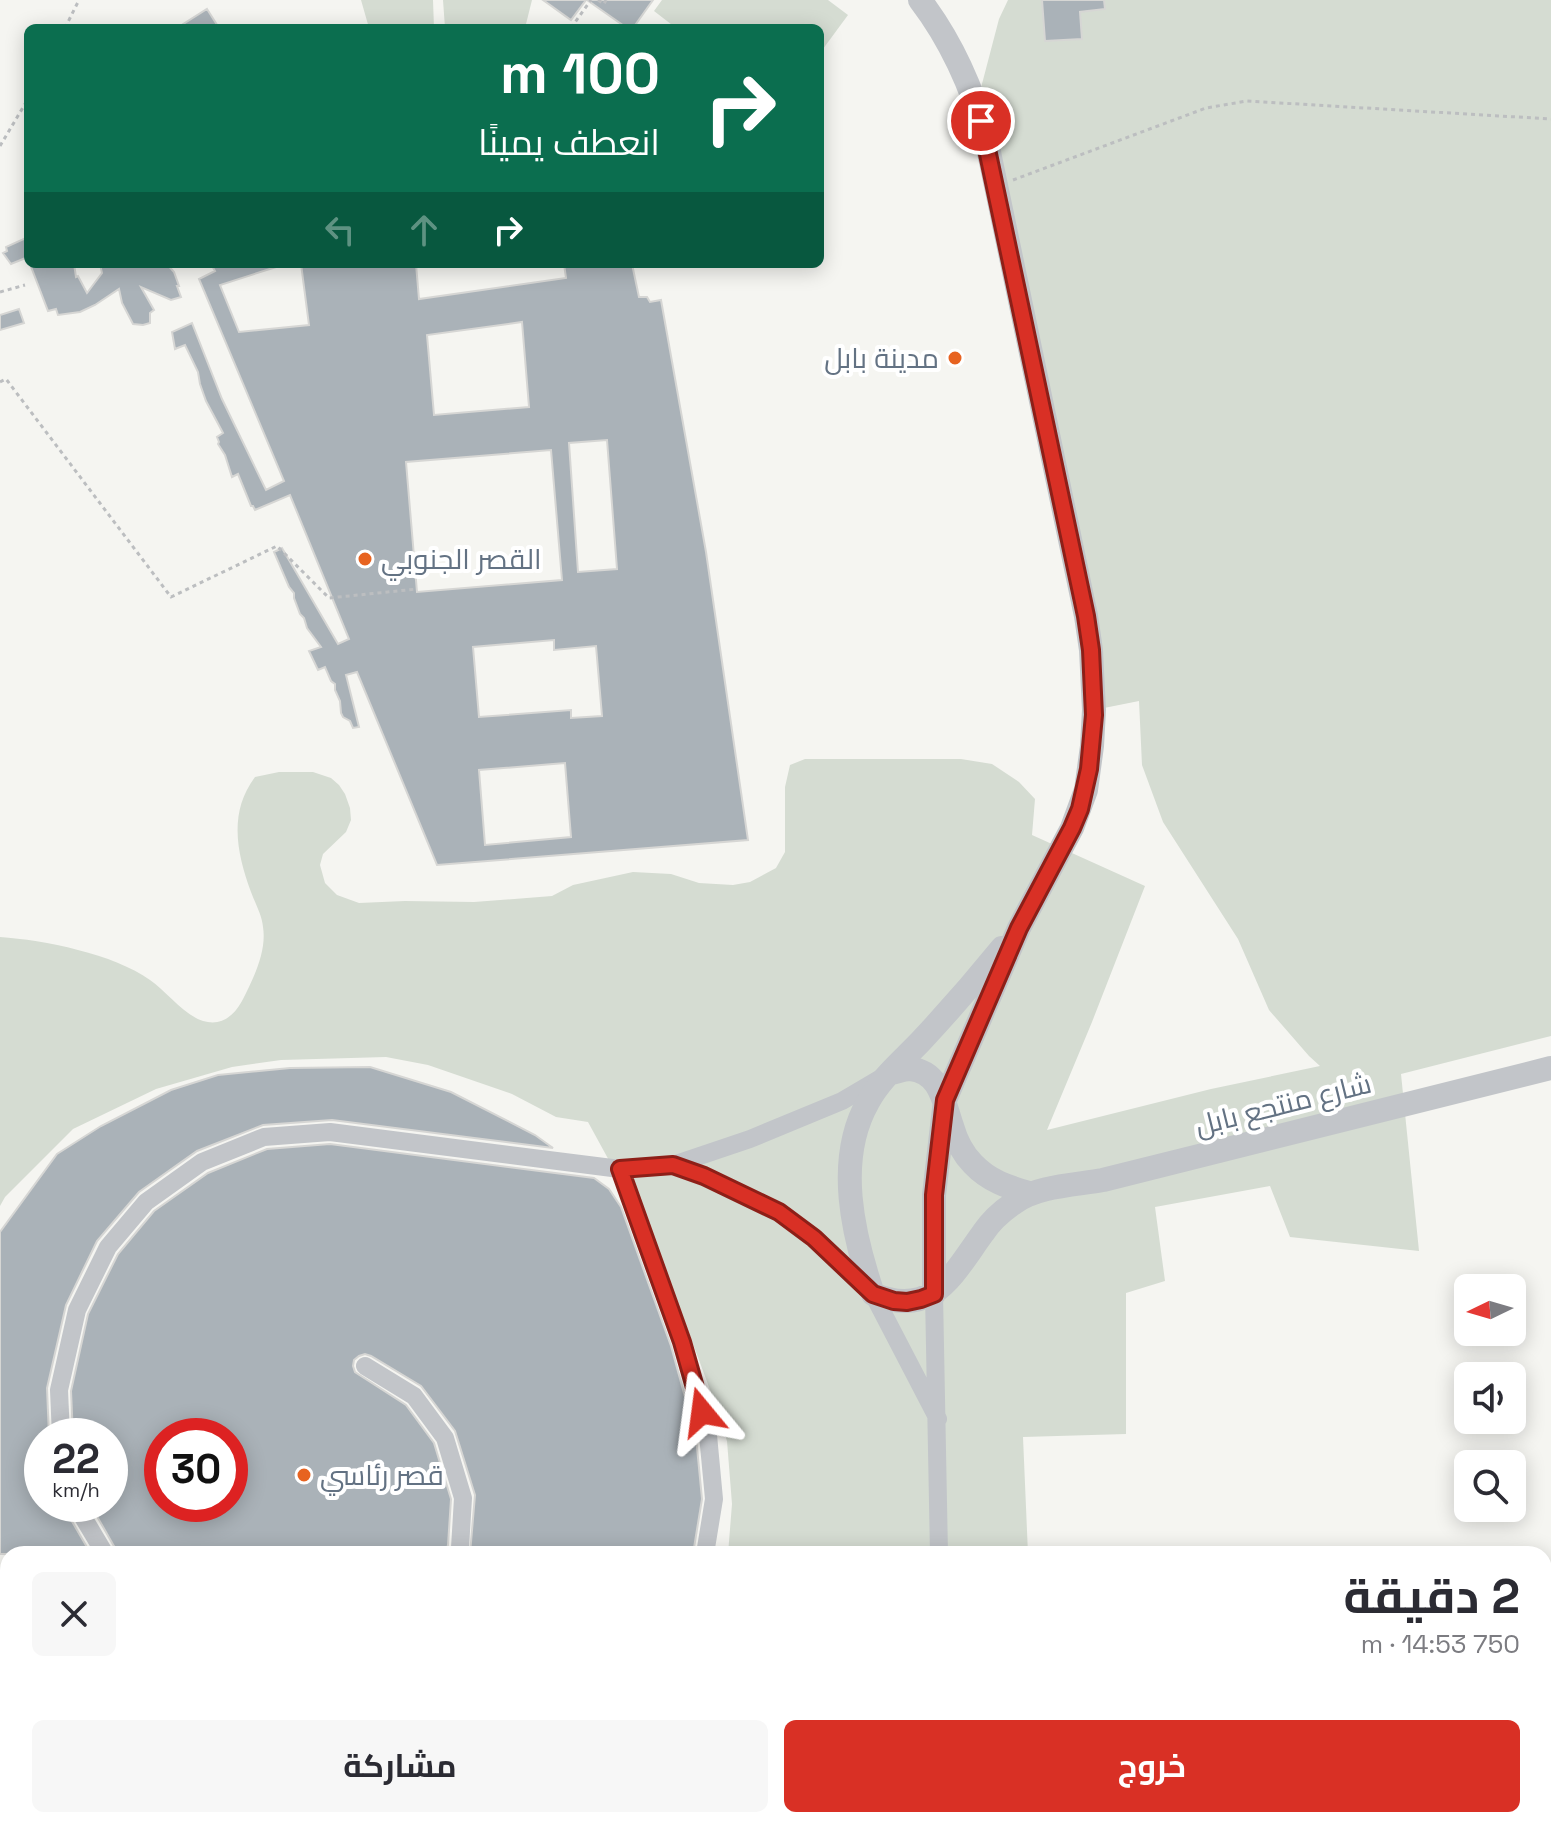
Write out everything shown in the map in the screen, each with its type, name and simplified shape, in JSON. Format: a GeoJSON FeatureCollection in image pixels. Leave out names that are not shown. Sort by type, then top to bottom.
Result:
{"type":"FeatureCollection","features":[{"type":"Feature","properties":{"kind":"street"},"geometry":{"type":"LineString","coordinates":[[920,0],[949,43],[972,92],[986,138],[1086,616],[1094,715],[1086,790],[1080,809],[1019,928],[945,1100],[934,1195],[939,1546]]}},
{"type":"Feature","properties":{"kind":"street"},"geometry":{"type":"LineString","coordinates":[[938,1419],[873,1294],[850,1203],[853,1146],[868,1100],[1019,928]]}},
{"type":"Feature","properties":{"kind":"street","name":"شارع منتجع بابل"},"geometry":{"type":"LineString","coordinates":[[945,1100],[960,1147],[973,1164],[991,1180],[1029,1193],[1103,1180],[1551,1068]]}},
{"type":"Feature","properties":{"kind":"street"},"geometry":{"type":"LineString","coordinates":[[60,1418],[59,1390],[77,1310],[108,1247],[146,1202],[202,1162],[264,1137],[330,1132],[620,1169],[673,1165],[750,1139],[842,1101],[891,1073],[910,1069],[926,1074],[938,1085],[945,1100]]}},
{"type":"Feature","properties":{"kind":"street"},"geometry":{"type":"LineString","coordinates":[[673,1165],[717,1181],[779,1212],[814,1238],[873,1294],[907,1302],[934,1294]]}},
{"type":"Feature","properties":{"kind":"street"},"geometry":{"type":"LineString","coordinates":[[620,1169],[682,1342],[708,1435],[714,1499],[706,1546]]}},
{"type":"Feature","properties":{"kind":"street","name":"شارع منتجع بابل"},"geometry":{"type":"LineString","coordinates":[[934,1294],[949,1281],[998,1216],[1029,1193]]}},
{"type":"Feature","properties":{"kind":"street"},"geometry":{"type":"LineString","coordinates":[[365,1366],[414,1396],[445,1438],[463,1498],[460,1546]]}},
{"type":"Feature","properties":{"kind":"street"},"geometry":{"type":"LineString","coordinates":[[86,1522],[100,1546]]}},
{"type":"Feature","properties":{"kind":"path"},"geometry":{"type":"LineString","coordinates":[[67,24],[79,0]]}},
{"type":"Feature","properties":{"kind":"path"},"geometry":{"type":"LineString","coordinates":[[574,24],[591,0]]}},
{"type":"Feature","properties":{"kind":"path"},"geometry":{"type":"LineString","coordinates":[[598,0],[604,4],[606,0]]}},
{"type":"Feature","properties":{"kind":"path"},"geometry":{"type":"LineString","coordinates":[[996,186],[1193,113],[1233,102],[1551,119]]}},
{"type":"Feature","properties":{"kind":"path"},"geometry":{"type":"LineString","coordinates":[[0,146],[24,106]]}},
{"type":"Feature","properties":{"kind":"path"},"geometry":{"type":"LineString","coordinates":[[0,292],[25,285]]}},
{"type":"Feature","properties":{"kind":"path"},"geometry":{"type":"LineString","coordinates":[[0,382],[6,379],[171,597],[277,546],[329,598],[417,589]]}},
{"type":"Feature","properties":{"kind":"shaded area"},"geometry":{"type":"Polygon","coordinates":[[[361,0],[433,0],[434,24],[368,24],[361,0]]]}},
{"type":"Feature","properties":{"kind":"shaded area"},"geometry":{"type":"Polygon","coordinates":[[[443,0],[532,0],[526,24],[445,24],[443,0]]]}},
{"type":"Feature","properties":{"kind":"shaded area"},"geometry":{"type":"Polygon","coordinates":[[[662,0],[828,0],[848,15],[824,48],[824,24],[671,24],[654,11],[662,0]]]}},
{"type":"Feature","properties":{"kind":"shaded area"},"geometry":{"type":"Polygon","coordinates":[[[1008,0],[1551,0],[1551,1036],[1401,1074],[1419,1251],[1290,1237],[1270,1186],[1155,1207],[1165,1281],[1126,1293],[1126,1434],[1023,1437],[1028,1546],[729,1546],[732,1504],[727,1441],[658,1250],[588,1122],[556,1117],[512,1094],[428,1065],[386,1057],[281,1060],[232,1067],[156,1089],[73,1129],[5,1197],[0,1206],[0,937],[57,945],[118,963],[150,980],[196,1018],[215,1022],[226,1019],[242,1001],[255,975],[264,936],[239,848],[241,805],[255,777],[279,772],[313,772],[331,778],[345,794],[351,820],[346,832],[323,854],[320,865],[325,883],[337,895],[359,903],[474,902],[552,896],[573,885],[633,872],[671,874],[699,883],[733,885],[750,882],[776,868],[785,852],[785,787],[790,765],[805,759],[961,759],[992,764],[1019,782],[1035,799],[1032,835],[1145,886],[1047,1130],[1211,1089],[1320,1066],[1269,1010],[1238,939],[1163,822],[1142,765],[1139,701],[1094,710],[977,103],[999,19],[1008,0]]]}},
{"type":"Feature","properties":{"kind":"building"},"geometry":{"type":"Polygon","coordinates":[[[543,0],[586,0],[571,20],[543,0]]]}},
{"type":"Feature","properties":{"kind":"building"},"geometry":{"type":"Polygon","coordinates":[[[587,0],[653,0],[636,24],[621,24],[587,0]]]}},
{"type":"Feature","properties":{"kind":"building"},"geometry":{"type":"Polygon","coordinates":[[[1042,0],[1104,0],[1105,9],[1080,12],[1082,39],[1045,41],[1042,0]]]}},
{"type":"Feature","properties":{"kind":"building"},"geometry":{"type":"Polygon","coordinates":[[[207,9],[216,24],[183,24],[207,9]]]}},
{"type":"Feature","properties":{"kind":"building"},"geometry":{"type":"Polygon","coordinates":[[[24,239],[24,259],[11,264],[3,253],[7,251],[6,247],[24,239]]]}},
{"type":"Feature","properties":{"kind":"building"},"geometry":{"type":"Polygon","coordinates":[[[32,268],[75,268],[76,277],[87,293],[102,273],[101,268],[170,268],[181,297],[171,300],[141,287],[154,310],[150,313],[150,323],[143,325],[133,324],[122,303],[119,289],[80,312],[58,315],[56,309],[48,311],[32,268]]]}},
{"type":"Feature","properties":{"kind":"building","name":"القصر الجنوبي"},"geometry":{"type":"Polygon","coordinates":[[[213,268],[273,268],[220,285],[239,332],[309,325],[302,268],[416,268],[419,299],[566,278],[565,268],[633,268],[639,297],[647,297],[650,302],[661,300],[706,552],[748,840],[437,865],[357,672],[346,675],[359,727],[353,728],[341,713],[335,684],[325,667],[318,670],[309,651],[321,647],[300,614],[294,593],[274,552],[282,548],[338,644],[349,639],[290,495],[255,510],[251,506],[238,474],[232,477],[218,444],[217,437],[223,433],[206,401],[198,372],[185,345],[175,349],[172,332],[192,323],[222,399],[266,490],[284,481],[199,279],[215,271],[213,268]],[[522,322],[427,335],[434,415],[529,407],[522,322]],[[607,440],[569,443],[578,572],[617,569],[607,440]],[[551,450],[406,462],[417,592],[562,580],[551,450]],[[554,640],[473,647],[479,717],[571,710],[571,718],[602,716],[596,646],[554,650],[554,640]],[[565,763],[479,770],[485,845],[571,837],[565,763]]]}},
{"type":"Feature","properties":{"kind":"building"},"geometry":{"type":"Polygon","coordinates":[[[19,309],[24,323],[0,330],[0,315],[19,309]]]}},
{"type":"Feature","properties":{"kind":"building"},"geometry":{"type":"Polygon","coordinates":[[[370,1067],[451,1092],[535,1135],[553,1148],[332,1120],[263,1125],[197,1151],[139,1192],[97,1241],[66,1305],[47,1388],[48,1418],[24,1418],[24,1522],[72,1522],[86,1546],[0,1546],[0,1232],[57,1154],[101,1126],[171,1090],[218,1075],[290,1068],[370,1067]]]}},
{"type":"Feature","properties":{"kind":"building"},"geometry":{"type":"Polygon","coordinates":[[[330,1144],[594,1178],[609,1189],[621,1207],[671,1346],[696,1437],[702,1499],[694,1546],[471,1546],[475,1495],[455,1431],[421,1386],[365,1354],[354,1360],[355,1372],[406,1405],[434,1443],[451,1499],[448,1546],[114,1546],[100,1522],[128,1522],[128,1418],[72,1418],[71,1391],[88,1314],[118,1254],[154,1211],[208,1173],[267,1149],[330,1144]]]}},
{"type":"Feature","properties":{"kind":"place","name":"مدينة بابل"},"geometry":{"type":"Point","coordinates":[955,358]}},
{"type":"Feature","properties":{"kind":"place","name":"القصر الجنوبي"},"geometry":{"type":"Point","coordinates":[365,559]}},
{"type":"Feature","properties":{"kind":"place","name":"قصر رئاسي"},"geometry":{"type":"Point","coordinates":[304,1475]}},
{"type":"Feature","properties":{"kind":"route"},"geometry":{"type":"LineString","coordinates":[[702,1412],[682,1342],[620,1169],[673,1165],[704,1176],[779,1212],[814,1238],[873,1294],[907,1302],[934,1294],[934,1195],[945,1100],[1019,928],[1072,828],[1086,790],[1094,715],[1086,616],[981,121]]}}]}
